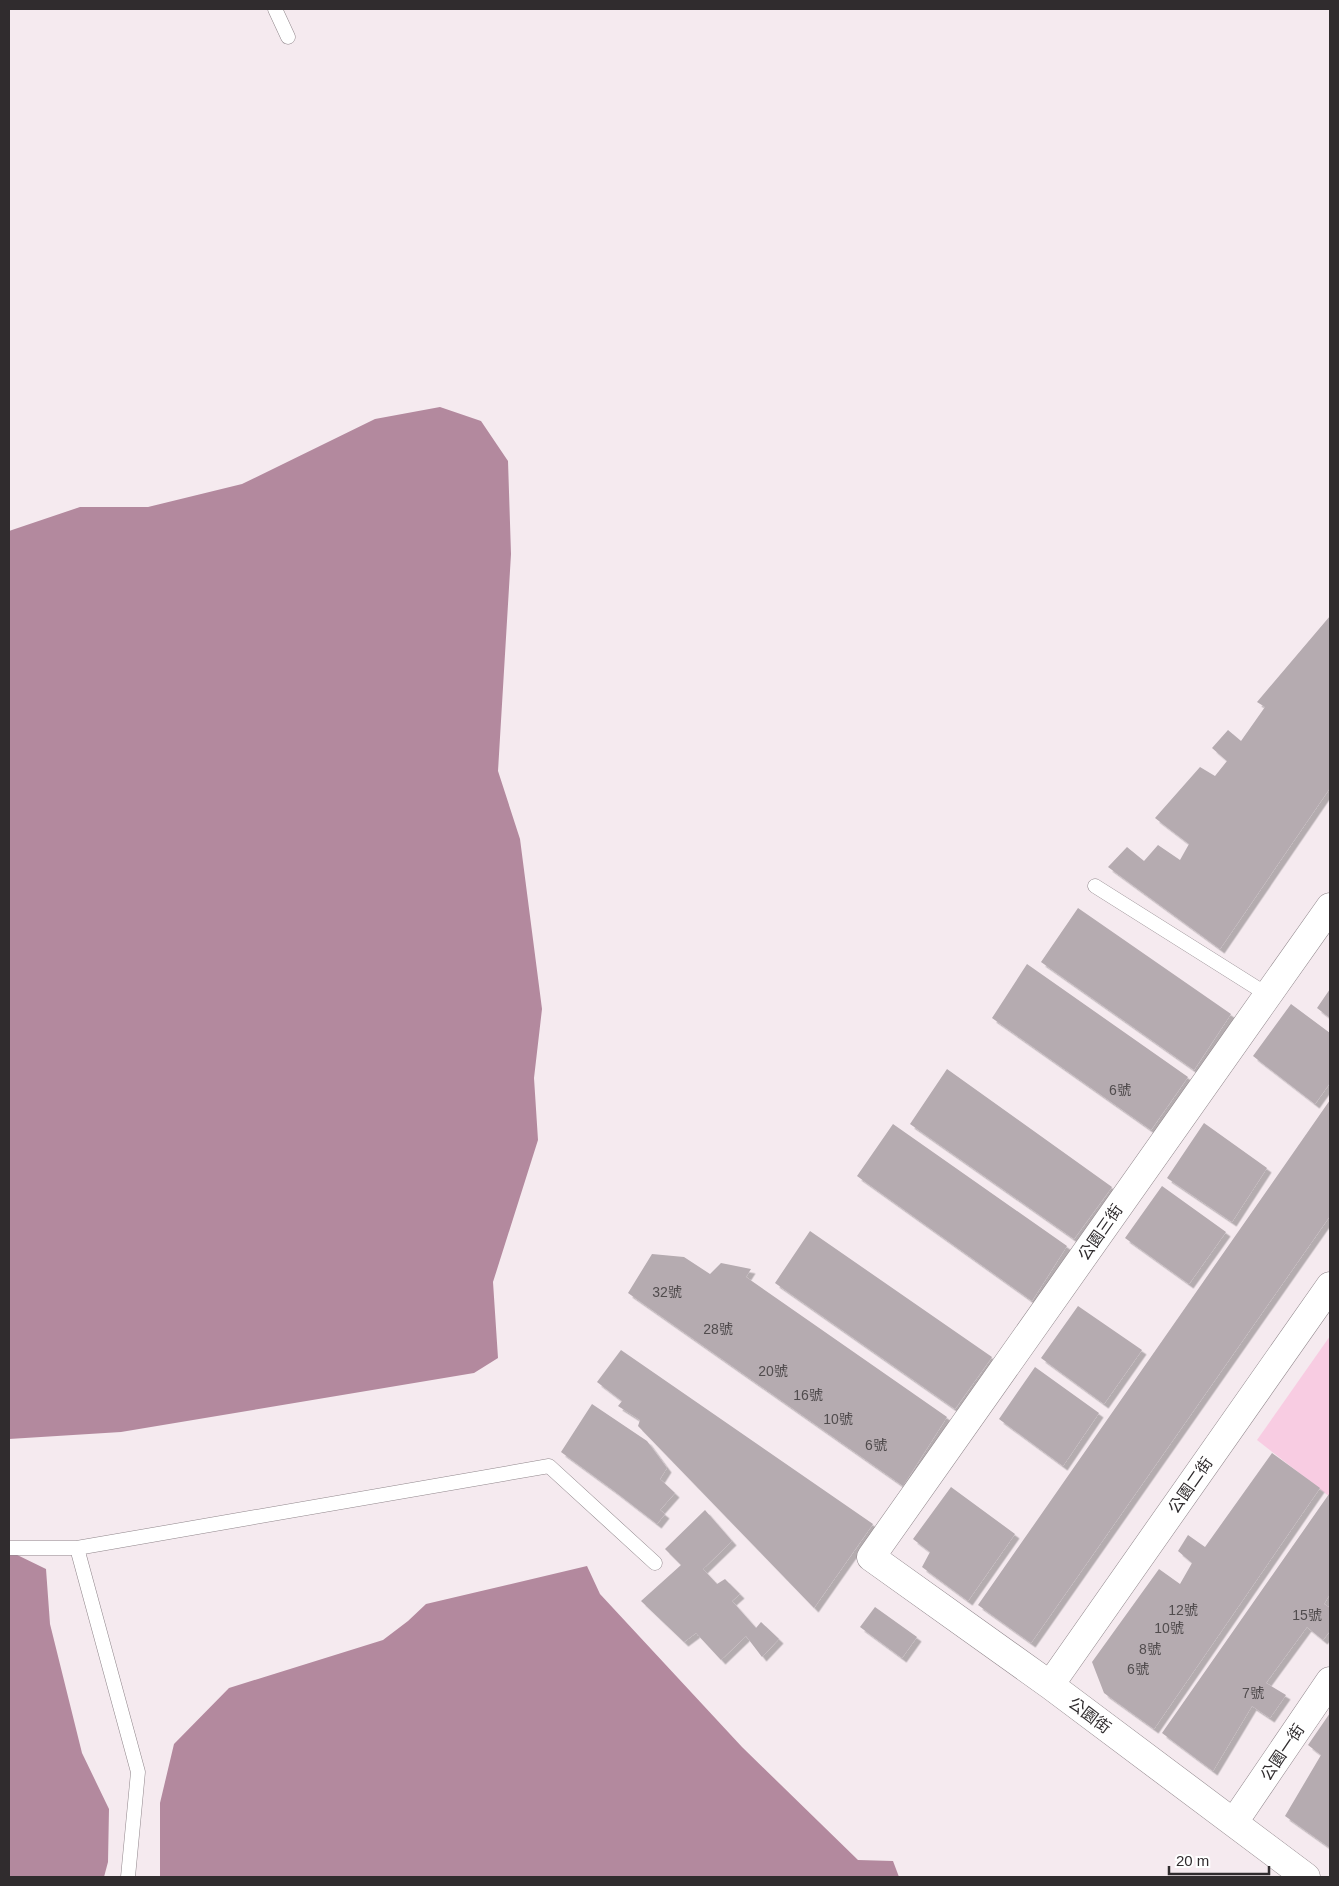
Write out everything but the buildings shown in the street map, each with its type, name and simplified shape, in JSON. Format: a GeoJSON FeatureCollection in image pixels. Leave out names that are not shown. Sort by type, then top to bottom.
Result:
{"type":"FeatureCollection","features":[{"type":"Feature","properties":{"kind":"street","name":"公園三街"},"geometry":{"type":"LineString","coordinates":[[871,1557],[1330,907]]}},
{"type":"Feature","properties":{"kind":"street","name":"公園二街"},"geometry":{"type":"LineString","coordinates":[[1050,1685],[1330,1286]]}},
{"type":"Feature","properties":{"kind":"street","name":"公園街"},"geometry":{"type":"LineString","coordinates":[[871,1557],[1050,1685],[1306,1877]]}},
{"type":"Feature","properties":{"kind":"street","name":"公園一街"},"geometry":{"type":"LineString","coordinates":[[1234,1822],[1330,1681]]}},
{"type":"Feature","properties":{"kind":"lane"},"geometry":{"type":"LineString","coordinates":[[275,9],[288,37]]}},
{"type":"Feature","properties":{"kind":"lane"},"geometry":{"type":"LineString","coordinates":[[1095,886],[1268,995]]}},
{"type":"Feature","properties":{"kind":"lane"},"geometry":{"type":"LineString","coordinates":[[9,1548],[78,1548],[549,1466],[655,1563]]}},
{"type":"Feature","properties":{"kind":"lane"},"geometry":{"type":"LineString","coordinates":[[78,1548],[138,1772],[128,1877]]}},
{"type":"Feature","properties":{"kind":"shaded area"},"geometry":{"type":"Polygon","coordinates":[[[440,407],[481,421],[508,461],[511,554],[498,771],[520,839],[542,1009],[534,1078],[538,1140],[493,1282],[498,1358],[474,1373],[121,1432],[9,1439],[9,531],[80,507],[148,507],[242,484],[375,419],[440,407]]]}},
{"type":"Feature","properties":{"kind":"shaded area"},"geometry":{"type":"Polygon","coordinates":[[[1330,1336],[1330,1497],[1257,1440],[1330,1336]]]}},
{"type":"Feature","properties":{"kind":"shaded area"},"geometry":{"type":"Polygon","coordinates":[[[9,1551],[46,1569],[50,1624],[82,1753],[109,1809],[108,1862],[104,1877],[9,1877],[9,1551]]]}},
{"type":"Feature","properties":{"kind":"shaded area"},"geometry":{"type":"Polygon","coordinates":[[[587,1566],[600,1594],[742,1747],[858,1860],[893,1861],[899,1877],[160,1877],[160,1803],[174,1744],[229,1688],[383,1640],[426,1604],[587,1566]]]}}]}
